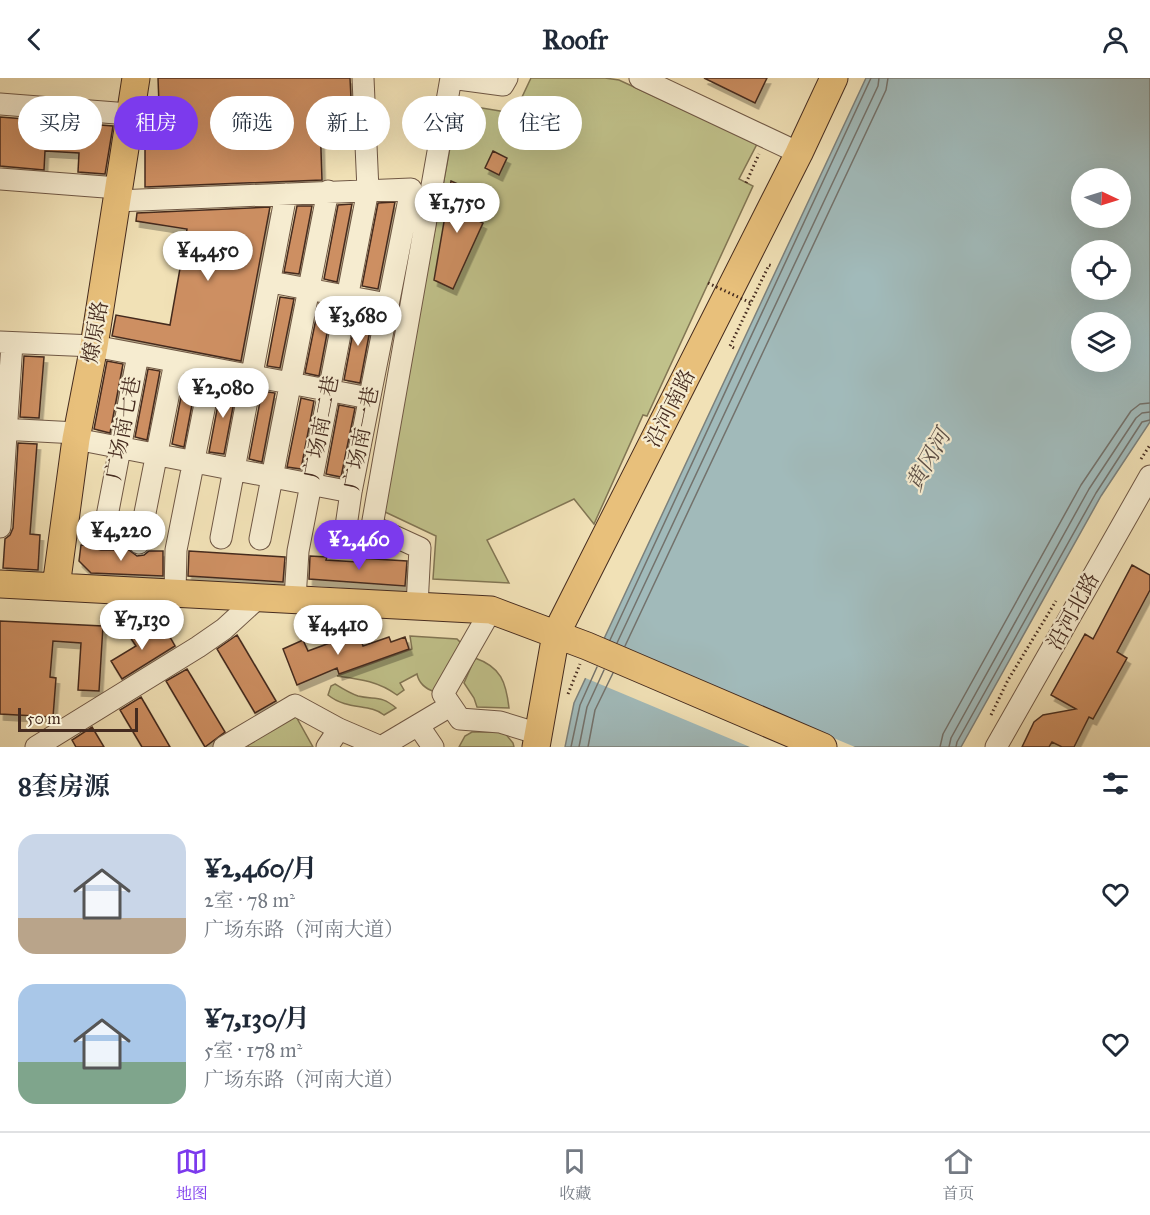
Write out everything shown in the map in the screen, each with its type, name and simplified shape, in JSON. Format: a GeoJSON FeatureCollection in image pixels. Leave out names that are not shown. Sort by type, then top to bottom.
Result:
{"type":"FeatureCollection","features":[{"type":"Feature","properties":{"kind":"main road","name":"燎原路"},"geometry":{"type":"LineString","coordinates":[[132,96],[136,78]]}},
{"type":"Feature","properties":{"kind":"main road","name":"沿河南路"},"geometry":{"type":"LineString","coordinates":[[537,740],[556,634],[799,153],[834,78]]}},
{"type":"Feature","properties":{"kind":"main road","name":"燎原路"},"geometry":{"type":"LineString","coordinates":[[56,587],[76,436],[94,346],[124,150]]}},
{"type":"Feature","properties":{"kind":"main road"},"geometry":{"type":"LineString","coordinates":[[0,584],[491,610],[556,634],[823,747]]}},
{"type":"Feature","properties":{"kind":"main road"},"geometry":{"type":"LineString","coordinates":[[556,634],[580,662],[781,747]]}},
{"type":"Feature","properties":{"kind":"street","name":"广场南二巷"},"geometry":{"type":"LineString","coordinates":[[295,599],[298,550],[368,190],[363,78]]}},
{"type":"Feature","properties":{"kind":"street"},"geometry":{"type":"LineString","coordinates":[[417,606],[420,549],[372,526],[451,78],[503,85],[507,78]]}},
{"type":"Feature","properties":{"kind":"street"},"geometry":{"type":"LineString","coordinates":[[640,78],[672,101],[799,153]]}},
{"type":"Feature","properties":{"kind":"street"},"geometry":{"type":"LineString","coordinates":[[0,104],[114,113]]}},
{"type":"Feature","properties":{"kind":"street"},"geometry":{"type":"LineString","coordinates":[[0,179],[117,195],[286,194],[368,190]]}},
{"type":"Feature","properties":{"kind":"street","name":"广场南一巷"},"geometry":{"type":"LineString","coordinates":[[343,547],[351,492],[411,189],[368,190]]}},
{"type":"Feature","properties":{"kind":"street"},"geometry":{"type":"LineString","coordinates":[[260,539],[328,191]]}},
{"type":"Feature","properties":{"kind":"street"},"geometry":{"type":"LineString","coordinates":[[222,538],[286,194]]}},
{"type":"Feature","properties":{"kind":"street"},"geometry":{"type":"LineString","coordinates":[[271,282],[387,304]]}},
{"type":"Feature","properties":{"kind":"street"},"geometry":{"type":"LineString","coordinates":[[0,526],[6,342],[94,346],[369,398]]}},
{"type":"Feature","properties":{"kind":"street","name":"广场南七巷"},"geometry":{"type":"LineString","coordinates":[[103,537],[138,355]]}},
{"type":"Feature","properties":{"kind":"street"},"geometry":{"type":"LineString","coordinates":[[139,543],[175,362]]}},
{"type":"Feature","properties":{"kind":"street"},"geometry":{"type":"LineString","coordinates":[[175,593],[177,550],[212,369]]}},
{"type":"Feature","properties":{"kind":"street"},"geometry":{"type":"LineString","coordinates":[[3,429],[76,436],[119,448],[351,492]]}},
{"type":"Feature","properties":{"kind":"street","name":"沿河北路"},"geometry":{"type":"LineString","coordinates":[[996,747],[1150,476]]}},
{"type":"Feature","properties":{"kind":"street"},"geometry":{"type":"LineString","coordinates":[[36,747],[224,629],[259,597]]}},
{"type":"Feature","properties":{"kind":"street"},"geometry":{"type":"LineString","coordinates":[[443,709],[443,694],[491,610]]}},
{"type":"Feature","properties":{"kind":"street"},"geometry":{"type":"LineString","coordinates":[[224,747],[295,705],[339,729],[381,747],[443,709]]}},
{"type":"Feature","properties":{"kind":"street"},"geometry":{"type":"LineString","coordinates":[[443,709],[460,719],[500,722],[537,740]]}},
{"type":"Feature","properties":{"kind":"street"},"geometry":{"type":"LineString","coordinates":[[418,725],[433,747]]}},
{"type":"Feature","properties":{"kind":"street"},"geometry":{"type":"LineString","coordinates":[[327,747],[339,729]]}},
{"type":"Feature","properties":{"kind":"path"},"geometry":{"type":"LineString","coordinates":[[746,183],[766,138]]}},
{"type":"Feature","properties":{"kind":"path"},"geometry":{"type":"LineString","coordinates":[[734,348],[730,346],[769,265],[772,266]]}},
{"type":"Feature","properties":{"kind":"path"},"geometry":{"type":"LineString","coordinates":[[708,284],[751,303]]}},
{"type":"Feature","properties":{"kind":"green space"},"geometry":{"type":"Polygon","coordinates":[[[531,78],[619,80],[757,144],[739,179],[753,186],[647,416],[643,415],[594,524],[574,499],[487,540],[509,583],[433,579],[436,536],[383,511],[450,150],[486,150],[486,109],[498,111],[498,150],[582,150],[582,96],[522,96],[531,78]]]}},
{"type":"Feature","properties":{"kind":"green space"},"geometry":{"type":"Polygon","coordinates":[[[410,636],[457,639],[461,643],[435,692],[423,686],[417,674],[400,683],[404,690],[397,695],[375,684],[337,676],[412,649],[410,636]]]}},
{"type":"Feature","properties":{"kind":"green space"},"geometry":{"type":"Polygon","coordinates":[[[475,658],[491,666],[501,677],[509,708],[477,707],[464,683],[475,658]]]}},
{"type":"Feature","properties":{"kind":"green space"},"geometry":{"type":"Polygon","coordinates":[[[335,684],[355,695],[382,700],[396,708],[384,715],[372,709],[343,703],[328,695],[331,686],[335,684]]]}},
{"type":"Feature","properties":{"kind":"green space"},"geometry":{"type":"Polygon","coordinates":[[[294,713],[313,747],[248,747],[248,740],[294,713]]]}},
{"type":"Feature","properties":{"kind":"green space"},"geometry":{"type":"Polygon","coordinates":[[[472,732],[504,732],[514,747],[459,747],[465,736],[472,732]]]}},
{"type":"Feature","properties":{"kind":"water","name":"黄冈河"},"geometry":{"type":"Polygon","coordinates":[[[866,78],[1150,78],[1150,422],[1101,496],[961,747],[565,747],[574,703],[866,78]]]}},
{"type":"Feature","properties":{"kind":"pier"},"geometry":{"type":"Polygon","coordinates":[[[600,640],[855,747],[750,747],[583,677],[600,640]]]}},
{"type":"Feature","properties":{"kind":"building"},"geometry":{"type":"Polygon","coordinates":[[[158,78],[350,78],[351,96],[306,96],[306,150],[321,150],[322,180],[145,187],[145,150],[198,150],[198,96],[159,96],[158,78]]]}},
{"type":"Feature","properties":{"kind":"building"},"geometry":{"type":"Polygon","coordinates":[[[704,78],[767,78],[755,103],[704,78]]]}},
{"type":"Feature","properties":{"kind":"building"},"geometry":{"type":"Polygon","coordinates":[[[0,117],[18,118],[18,150],[102,150],[102,125],[113,126],[105,174],[78,172],[79,153],[45,151],[44,170],[0,166],[0,117]]]}},
{"type":"Feature","properties":{"kind":"building"},"geometry":{"type":"Polygon","coordinates":[[[493,151],[507,158],[499,175],[485,168],[493,151]]]}},
{"type":"Feature","properties":{"kind":"building"},"geometry":{"type":"Polygon","coordinates":[[[451,181],[480,194],[470,217],[483,223],[453,289],[434,280],[451,181]]]}},
{"type":"Feature","properties":{"kind":"building"},"geometry":{"type":"Polygon","coordinates":[[[395,202],[378,289],[362,286],[378,203],[395,202]]]}},
{"type":"Feature","properties":{"kind":"building"},"geometry":{"type":"Polygon","coordinates":[[[352,204],[337,282],[324,279],[338,205],[352,204]]]}},
{"type":"Feature","properties":{"kind":"building"},"geometry":{"type":"Polygon","coordinates":[[[297,206],[312,206],[299,274],[284,272],[297,206]]]}},
{"type":"Feature","properties":{"kind":"building"},"geometry":{"type":"Polygon","coordinates":[[[270,207],[241,361],[112,336],[116,315],[170,325],[187,229],[136,221],[137,213],[270,207]]]}},
{"type":"Feature","properties":{"kind":"building"},"geometry":{"type":"Polygon","coordinates":[[[280,297],[294,299],[280,368],[267,366],[280,297]]]}},
{"type":"Feature","properties":{"kind":"building"},"geometry":{"type":"Polygon","coordinates":[[[319,304],[332,307],[319,376],[305,373],[319,304]]]}},
{"type":"Feature","properties":{"kind":"building"},"geometry":{"type":"Polygon","coordinates":[[[357,311],[373,314],[360,383],[344,380],[357,311]]]}},
{"type":"Feature","properties":{"kind":"building"},"geometry":{"type":"Polygon","coordinates":[[[24,356],[44,357],[39,418],[20,417],[24,356]]]}},
{"type":"Feature","properties":{"kind":"building"},"geometry":{"type":"Polygon","coordinates":[[[107,361],[123,364],[110,433],[94,429],[107,361]]]}},
{"type":"Feature","properties":{"kind":"building"},"geometry":{"type":"Polygon","coordinates":[[[148,369],[160,371],[147,440],[135,437],[148,369]]]}},
{"type":"Feature","properties":{"kind":"building"},"geometry":{"type":"Polygon","coordinates":[[[185,376],[197,378],[184,447],[172,444],[185,376]]]}},
{"type":"Feature","properties":{"kind":"building"},"geometry":{"type":"Polygon","coordinates":[[[222,383],[237,386],[224,454],[209,452],[222,383]]]}},
{"type":"Feature","properties":{"kind":"building"},"geometry":{"type":"Polygon","coordinates":[[[262,391],[275,393],[262,462],[249,459],[262,391]]]}},
{"type":"Feature","properties":{"kind":"building"},"geometry":{"type":"Polygon","coordinates":[[[301,398],[314,401],[301,469],[287,467],[301,398]]]}},
{"type":"Feature","properties":{"kind":"building"},"geometry":{"type":"Polygon","coordinates":[[[339,405],[355,408],[341,477],[326,474],[339,405]]]}},
{"type":"Feature","properties":{"kind":"building"},"geometry":{"type":"Polygon","coordinates":[[[18,443],[37,444],[30,534],[40,535],[38,570],[3,568],[5,539],[13,528],[18,443]]]}},
{"type":"Feature","properties":{"kind":"building"},"geometry":{"type":"Polygon","coordinates":[[[81,545],[93,546],[101,550],[129,550],[137,556],[149,551],[163,551],[163,576],[91,573],[79,561],[81,545]]]}},
{"type":"Feature","properties":{"kind":"building"},"geometry":{"type":"Polygon","coordinates":[[[189,551],[285,557],[283,582],[188,576],[189,551]]]}},
{"type":"Feature","properties":{"kind":"building"},"geometry":{"type":"Polygon","coordinates":[[[310,556],[327,557],[326,560],[358,562],[358,558],[407,561],[405,586],[309,579],[310,556]]]}},
{"type":"Feature","properties":{"kind":"building"},"geometry":{"type":"Polygon","coordinates":[[[1132,565],[1150,575],[1150,590],[1117,652],[1127,658],[1093,719],[1089,717],[1074,747],[1062,747],[1052,742],[1049,747],[1022,747],[1034,722],[1043,715],[1076,709],[1051,695],[1085,634],[1093,639],[1132,565]]]}},
{"type":"Feature","properties":{"kind":"building"},"geometry":{"type":"Polygon","coordinates":[[[0,621],[103,626],[99,691],[78,690],[81,643],[53,641],[50,677],[56,678],[53,717],[0,714],[0,621]]]}},
{"type":"Feature","properties":{"kind":"building"},"geometry":{"type":"Polygon","coordinates":[[[143,625],[151,638],[166,630],[175,646],[122,679],[111,661],[136,646],[128,634],[143,625]]]}},
{"type":"Feature","properties":{"kind":"building"},"geometry":{"type":"Polygon","coordinates":[[[237,635],[276,701],[255,713],[217,649],[237,635]]]}},
{"type":"Feature","properties":{"kind":"building"},"geometry":{"type":"Polygon","coordinates":[[[346,637],[348,641],[360,637],[363,646],[389,637],[391,642],[405,637],[409,649],[339,674],[337,668],[297,685],[283,649],[303,640],[308,651],[346,637]]]}},
{"type":"Feature","properties":{"kind":"building"},"geometry":{"type":"Polygon","coordinates":[[[187,669],[225,732],[205,747],[166,681],[187,669]]]}},
{"type":"Feature","properties":{"kind":"building"},"geometry":{"type":"Polygon","coordinates":[[[141,697],[170,747],[142,747],[120,710],[141,697]]]}},
{"type":"Feature","properties":{"kind":"building"},"geometry":{"type":"Polygon","coordinates":[[[92,727],[104,747],[76,747],[72,740],[92,727]]]}}]}
